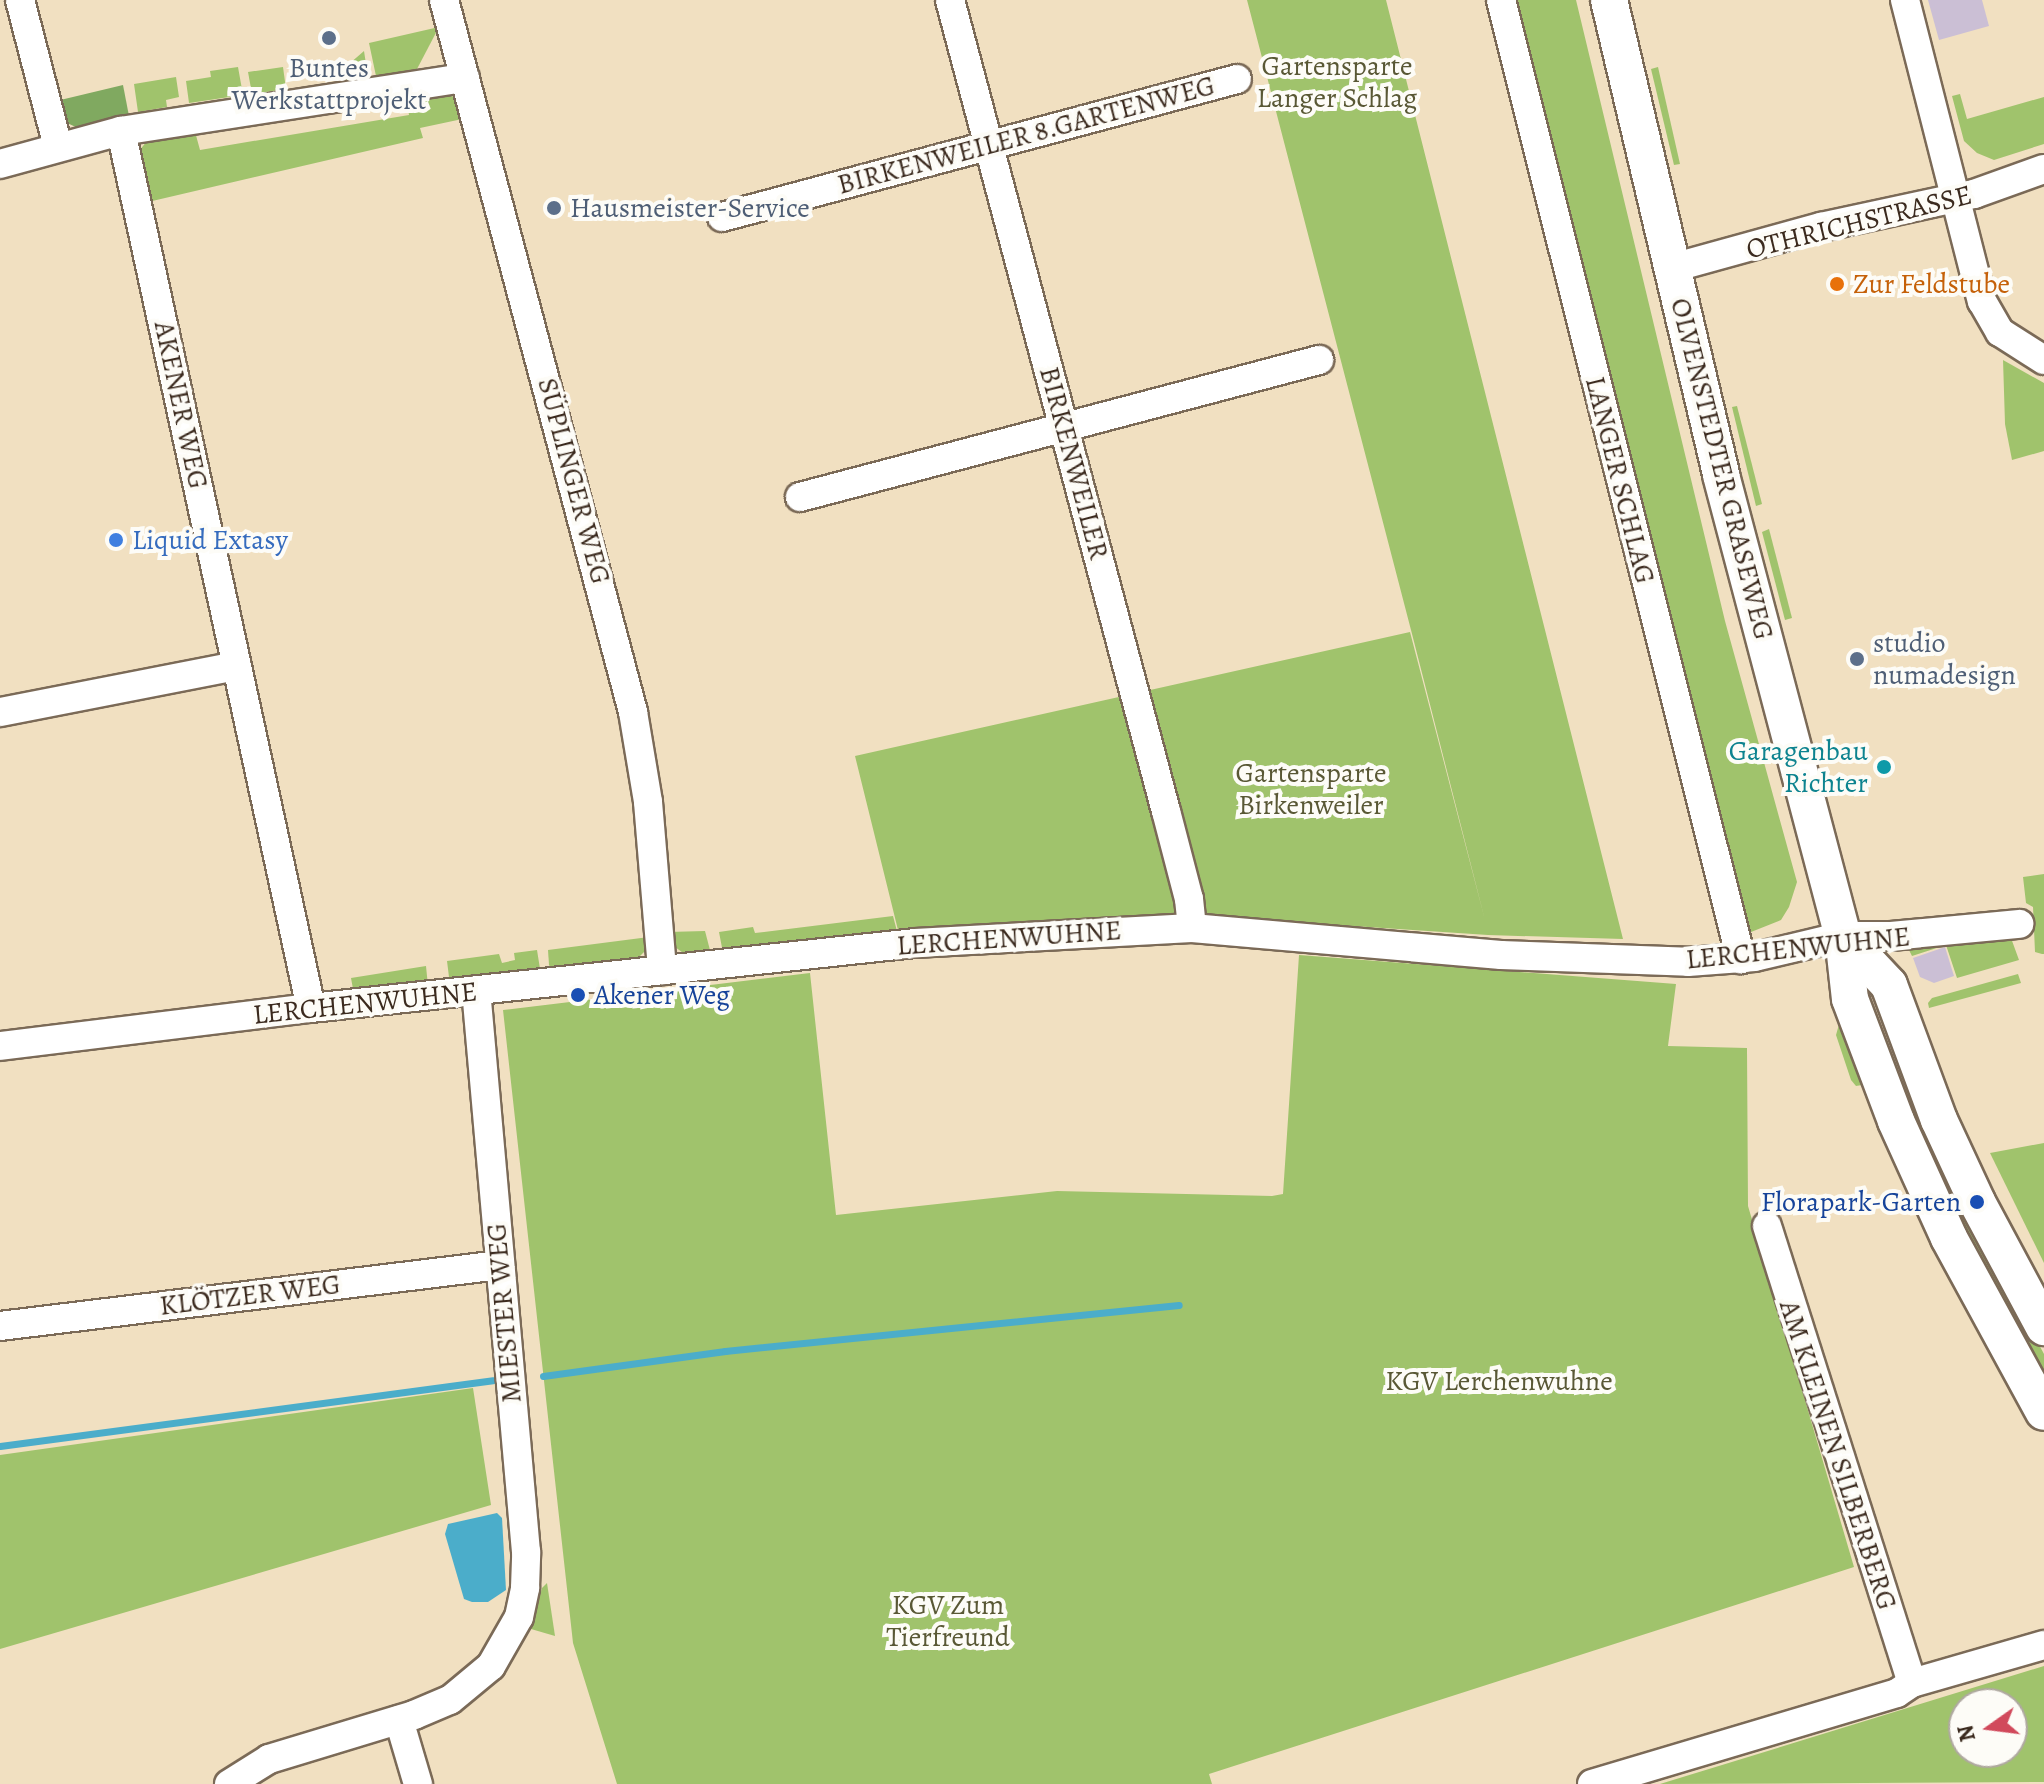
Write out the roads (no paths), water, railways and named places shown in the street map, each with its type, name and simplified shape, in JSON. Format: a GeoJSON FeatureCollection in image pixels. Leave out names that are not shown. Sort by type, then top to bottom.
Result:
{"type":"FeatureCollection","features":[{"type":"Feature","properties":{"kind":"main road","name":"OLVENSTEDTER GRASEWEG"},"geometry":{"type":"LineString","coordinates":[[1609,0],[1721,475],[1843,936],[1850,999],[1896,1121],[1957,1255],[2044,1412]]}},
{"type":"Feature","properties":{"kind":"main road","name":"OLVENSTEDTER GRASEWEG"},"geometry":{"type":"LineString","coordinates":[[1843,936],[1889,985],[1945,1132],[1977,1202],[2044,1327]]}},
{"type":"Feature","properties":{"kind":"street"},"geometry":{"type":"LineString","coordinates":[[20,0],[58,147]]}},
{"type":"Feature","properties":{"kind":"street","name":"SÜPLINGER WEG"},"geometry":{"type":"LineString","coordinates":[[444,0],[633,712],[648,802],[662,970]]}},
{"type":"Feature","properties":{"kind":"street","name":"BIRKENWEILER"},"geometry":{"type":"LineString","coordinates":[[950,0],[1189,899],[1192,928]]}},
{"type":"Feature","properties":{"kind":"street","name":"LANGER SCHLAG"},"geometry":{"type":"LineString","coordinates":[[1501,0],[1741,959]]}},
{"type":"Feature","properties":{"kind":"street"},"geometry":{"type":"LineString","coordinates":[[1905,0],[1978,288],[1990,319],[2008,339],[2044,360]]}},
{"type":"Feature","properties":{"kind":"street"},"geometry":{"type":"LineString","coordinates":[[0,164],[121,131],[465,78]]}},
{"type":"Feature","properties":{"kind":"street","name":"BIRKENWEILER 8.GARTENWEG"},"geometry":{"type":"LineString","coordinates":[[722,217],[1237,79]]}},
{"type":"Feature","properties":{"kind":"street","name":"AKENER WEG"},"geometry":{"type":"LineString","coordinates":[[121,131],[311,1008]]}},
{"type":"Feature","properties":{"kind":"street","name":"OTHRICHSTRASSE"},"geometry":{"type":"LineString","coordinates":[[1672,268],[1821,227],[1957,199],[2044,169]]}},
{"type":"Feature","properties":{"kind":"street"},"geometry":{"type":"LineString","coordinates":[[800,497],[1319,360]]}},
{"type":"Feature","properties":{"kind":"street"},"geometry":{"type":"LineString","coordinates":[[0,712],[237,666]]}},
{"type":"Feature","properties":{"kind":"street","name":"LERCHENWUHNE"},"geometry":{"type":"LineString","coordinates":[[0,1046],[311,1008],[885,945],[1192,928],[1593,961],[1741,959],[1843,936],[1891,936],[2019,924]]}},
{"type":"Feature","properties":{"kind":"street","name":"MIESTER WEG"},"geometry":{"type":"LineString","coordinates":[[229,1784],[269,1759],[399,1720],[463,1692],[491,1666],[513,1633],[524,1596],[526,1552],[476,990]]}},
{"type":"Feature","properties":{"kind":"street","name":"AM KLEINEN SILBERBERG"},"geometry":{"type":"LineString","coordinates":[[1767,1226],[1912,1683]]}},
{"type":"Feature","properties":{"kind":"street","name":"KLÖTZER WEG"},"geometry":{"type":"LineString","coordinates":[[0,1326],[500,1265]]}},
{"type":"Feature","properties":{"kind":"street"},"geometry":{"type":"LineString","coordinates":[[1592,1784],[1897,1693],[1912,1683],[2044,1645]]}},
{"type":"Feature","properties":{"kind":"street"},"geometry":{"type":"LineString","coordinates":[[399,1720],[418,1784]]}},
{"type":"Feature","properties":{"kind":"water"},"geometry":{"type":"Polygon","coordinates":[[[497,1513],[502,1518],[506,1590],[488,1602],[472,1602],[464,1599],[445,1534],[448,1524],[497,1513]]]}},
{"type":"Feature","properties":{"kind":"waterway"},"geometry":{"type":"LineString","coordinates":[[543,1376],[725,1351],[1179,1305]]}},
{"type":"Feature","properties":{"kind":"waterway"},"geometry":{"type":"LineString","coordinates":[[0,1446],[493,1380]]}},
{"type":"Feature","properties":{"kind":"place","name":"Buntes Werkstattprojekt"},"geometry":{"type":"Point","coordinates":[329,38]}},
{"type":"Feature","properties":{"kind":"place","name":"Hausmeister-Service"},"geometry":{"type":"Point","coordinates":[554,208]}},
{"type":"Feature","properties":{"kind":"place","name":"Zur Feldstube"},"geometry":{"type":"Point","coordinates":[1837,284]}},
{"type":"Feature","properties":{"kind":"place","name":"Liquid Extasy"},"geometry":{"type":"Point","coordinates":[116,540]}},
{"type":"Feature","properties":{"kind":"place","name":"studio numadesign"},"geometry":{"type":"Point","coordinates":[1857,659]}},
{"type":"Feature","properties":{"kind":"place","name":"Garagenbau Richter"},"geometry":{"type":"Point","coordinates":[1884,767]}},
{"type":"Feature","properties":{"kind":"place","name":"Akener Weg"},"geometry":{"type":"Point","coordinates":[578,995]}},
{"type":"Feature","properties":{"kind":"place","name":"Florapark-Garten"},"geometry":{"type":"Point","coordinates":[1977,1202]}},
{"type":"Feature","properties":{"kind":"park label","name":"Gartensparte Langer Schlag"},"geometry":{"type":"Point","coordinates":[1337,82]}},
{"type":"Feature","properties":{"kind":"park label","name":"Gartensparte Birkenweiler"},"geometry":{"type":"Point","coordinates":[1311,789]}},
{"type":"Feature","properties":{"kind":"park label","name":"KGV Lerchenwuhne"},"geometry":{"type":"Point","coordinates":[1499,1381]}},
{"type":"Feature","properties":{"kind":"park label","name":"KGV Zum Tierfreund"},"geometry":{"type":"Point","coordinates":[948,1621]}}]}
